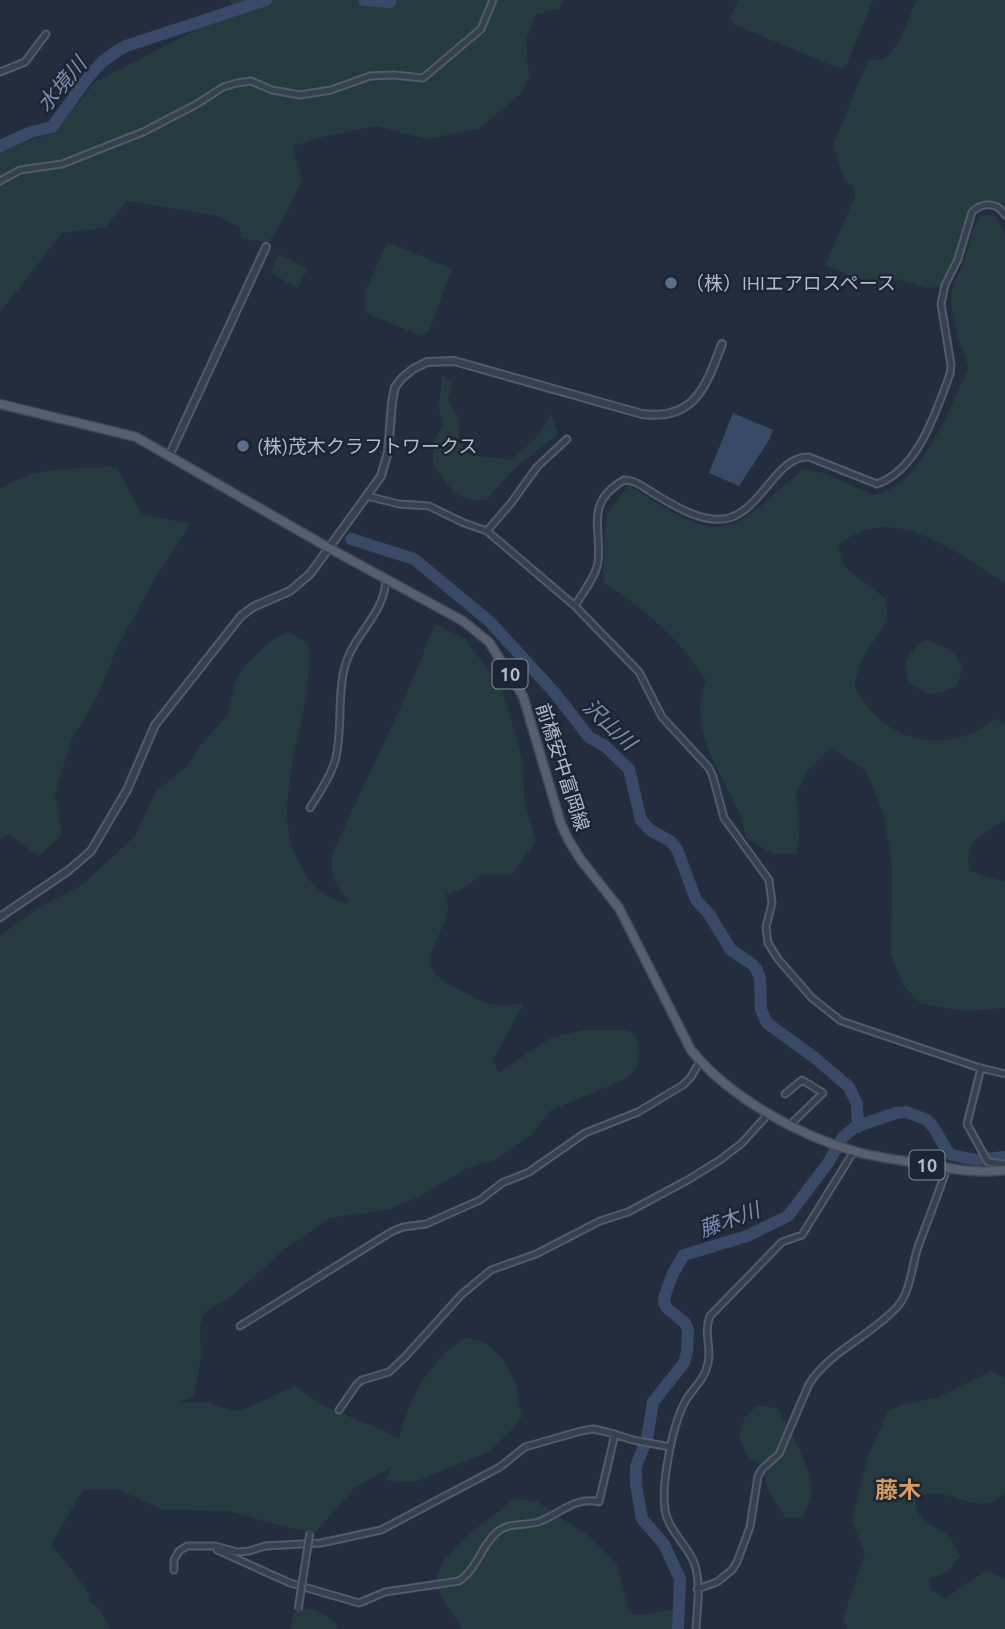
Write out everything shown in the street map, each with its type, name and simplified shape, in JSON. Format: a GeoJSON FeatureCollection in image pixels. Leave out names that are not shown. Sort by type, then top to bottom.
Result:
{"type":"FeatureCollection","features":[{"type":"Feature","properties":{"kind":"main road","name":"前橋安中富岡線"},"geometry":{"type":"LineString","coordinates":[[0,404],[124,432],[463,621],[489,642],[523,696],[561,824],[569,841],[619,908],[691,1050],[726,1085],[769,1113],[829,1142],[853,1150]]}},
{"type":"Feature","properties":{"kind":"main road","name":"10"},"geometry":{"type":"LineString","coordinates":[[853,1150],[947,1168],[993,1172],[1005,1170]]}},
{"type":"Feature","properties":{"kind":"street"},"geometry":{"type":"LineString","coordinates":[[0,181],[20,170],[62,164],[143,132],[223,87],[237,83],[251,81],[272,90],[300,95],[331,90],[370,76],[423,78],[481,29],[493,0]]}},
{"type":"Feature","properties":{"kind":"street"},"geometry":{"type":"LineString","coordinates":[[0,72],[25,61],[46,34]]}},
{"type":"Feature","properties":{"kind":"street"},"geometry":{"type":"LineString","coordinates":[[575,606],[598,563],[595,525],[598,508],[610,491],[624,480],[640,485],[672,505],[700,517],[715,519],[729,518],[739,513],[756,500],[791,461],[802,456],[877,484],[895,474],[918,447],[950,373],[941,304],[945,285],[958,259],[972,212],[978,206],[991,204],[1000,208],[1005,215]]}},
{"type":"Feature","properties":{"kind":"street"},"geometry":{"type":"LineString","coordinates":[[169,456],[265,247]]}},
{"type":"Feature","properties":{"kind":"street"},"geometry":{"type":"LineString","coordinates":[[0,917],[69,870],[91,851],[127,790],[155,724],[220,640],[247,611],[290,591],[310,574],[381,476],[388,452],[391,402],[401,378],[427,362],[454,361],[657,416],[681,410],[698,396],[722,344]]}},
{"type":"Feature","properties":{"kind":"street"},"geometry":{"type":"LineString","coordinates":[[487,531],[537,467],[567,439]]}},
{"type":"Feature","properties":{"kind":"street"},"geometry":{"type":"LineString","coordinates":[[367,496],[399,504],[429,506],[487,531],[575,606],[639,672],[662,717],[709,768],[724,818],[769,880],[772,904],[766,936],[778,959],[826,1011],[841,1021],[1005,1074]]}},
{"type":"Feature","properties":{"kind":"street"},"geometry":{"type":"LineString","coordinates":[[310,808],[326,783],[335,761],[340,732],[344,670],[350,653],[386,594],[386,579]]}},
{"type":"Feature","properties":{"kind":"street"},"geometry":{"type":"LineString","coordinates":[[240,1325],[391,1231],[426,1224],[480,1200],[502,1183],[529,1172],[585,1133],[638,1112],[683,1085],[691,1077],[700,1060]]}},
{"type":"Feature","properties":{"kind":"street"},"geometry":{"type":"LineString","coordinates":[[981,1068],[967,1124],[988,1162],[1005,1164]]}},
{"type":"Feature","properties":{"kind":"street"},"geometry":{"type":"LineString","coordinates":[[785,1094],[802,1080],[823,1093],[791,1125]]}},
{"type":"Feature","properties":{"kind":"street"},"geometry":{"type":"LineString","coordinates":[[339,1410],[357,1384],[388,1372],[461,1295],[491,1270],[536,1254],[600,1221],[628,1212],[686,1181],[742,1143],[769,1113]]}},
{"type":"Feature","properties":{"kind":"street"},"geometry":{"type":"LineString","coordinates":[[696,1629],[696,1571],[693,1560],[671,1526],[665,1510],[670,1447],[676,1425],[686,1400],[702,1379],[709,1362],[706,1326],[710,1316],[782,1242],[802,1235],[853,1150]]}},
{"type":"Feature","properties":{"kind":"street"},"geometry":{"type":"LineString","coordinates":[[697,1589],[717,1582],[732,1570],[737,1562],[750,1527],[758,1476],[762,1468],[779,1454],[815,1375],[835,1356],[876,1326],[904,1298],[917,1252],[947,1168]]}},
{"type":"Feature","properties":{"kind":"street"},"geometry":{"type":"LineString","coordinates":[[174,1570],[174,1560],[179,1551],[187,1546],[249,1551],[265,1546],[321,1542],[372,1532],[396,1524],[431,1502],[500,1466],[525,1447],[581,1431],[593,1429],[670,1447]]}},
{"type":"Feature","properties":{"kind":"street"},"geometry":{"type":"LineString","coordinates":[[209,1546],[290,1583],[359,1603],[384,1592],[459,1581],[466,1577],[487,1544],[503,1527],[540,1521],[575,1503],[587,1500],[599,1502],[615,1434]]}},
{"type":"Feature","properties":{"kind":"street"},"geometry":{"type":"LineString","coordinates":[[298,1610],[310,1532]]}},
{"type":"Feature","properties":{"kind":"green space"},"geometry":{"type":"Polygon","coordinates":[[[230,0],[563,0],[559,9],[536,14],[526,41],[529,77],[520,94],[479,129],[426,139],[376,126],[293,146],[302,181],[268,243],[242,238],[240,228],[218,216],[127,201],[106,227],[62,233],[0,312],[0,150],[54,133],[95,82],[188,34],[232,6],[230,0]]]}},
{"type":"Feature","properties":{"kind":"green space"},"geometry":{"type":"Polygon","coordinates":[[[738,0],[873,0],[847,64],[841,69],[735,25],[730,18],[738,0]]]}},
{"type":"Feature","properties":{"kind":"green space"},"geometry":{"type":"Polygon","coordinates":[[[917,0],[1005,0],[1005,208],[992,201],[983,201],[975,206],[965,225],[956,258],[940,287],[926,288],[898,279],[888,283],[870,283],[825,266],[855,196],[854,187],[844,179],[833,145],[868,60],[885,59],[897,45],[917,0]]]}},
{"type":"Feature","properties":{"kind":"green space"},"geometry":{"type":"Polygon","coordinates":[[[981,215],[996,216],[1005,237],[1005,583],[945,546],[902,529],[881,527],[859,532],[839,545],[846,567],[886,599],[887,621],[862,659],[854,686],[875,715],[888,726],[919,739],[953,739],[971,734],[994,719],[1005,724],[1005,820],[976,840],[969,852],[968,861],[970,871],[1005,882],[1005,1008],[965,1011],[920,1003],[903,985],[891,954],[892,864],[884,815],[866,771],[831,748],[808,770],[796,796],[800,824],[797,854],[772,853],[746,838],[740,815],[703,732],[700,715],[706,680],[684,650],[660,625],[603,582],[607,514],[629,485],[683,518],[718,527],[751,513],[803,469],[824,473],[873,495],[892,488],[906,477],[928,449],[969,368],[955,328],[951,297],[981,215]]]}},
{"type":"Feature","properties":{"kind":"green space"},"geometry":{"type":"Polygon","coordinates":[[[388,242],[452,269],[429,331],[422,336],[366,313],[365,291],[388,242]]]}},
{"type":"Feature","properties":{"kind":"green space"},"geometry":{"type":"Polygon","coordinates":[[[279,254],[308,269],[297,288],[270,272],[279,254]]]}},
{"type":"Feature","properties":{"kind":"green space"},"geometry":{"type":"Polygon","coordinates":[[[442,375],[453,382],[448,399],[459,420],[459,442],[470,455],[512,460],[541,433],[551,414],[558,434],[515,468],[486,500],[471,500],[454,493],[433,464],[434,441],[443,425],[439,407],[442,375]]]}},
{"type":"Feature","properties":{"kind":"green space"},"geometry":{"type":"Polygon","coordinates":[[[116,467],[142,514],[190,524],[152,583],[117,648],[96,700],[72,738],[55,793],[62,834],[39,856],[8,834],[0,840],[0,489],[41,472],[116,467]]]}},
{"type":"Feature","properties":{"kind":"green space"},"geometry":{"type":"Polygon","coordinates":[[[435,624],[465,639],[502,688],[522,758],[525,804],[536,841],[512,875],[483,874],[463,889],[446,894],[448,907],[431,956],[432,967],[440,978],[482,1001],[495,1005],[524,1004],[493,1059],[498,1073],[549,1039],[583,1030],[629,1030],[638,1042],[638,1062],[626,1079],[551,1110],[532,1134],[495,1160],[467,1168],[421,1196],[389,1209],[330,1218],[283,1250],[231,1297],[205,1312],[200,1325],[201,1357],[194,1397],[177,1402],[210,1403],[238,1412],[295,1386],[323,1405],[399,1439],[408,1409],[423,1381],[442,1356],[466,1338],[485,1342],[503,1359],[516,1384],[522,1417],[509,1433],[486,1453],[414,1482],[385,1480],[392,1467],[354,1488],[316,1532],[290,1528],[228,1511],[161,1509],[117,1489],[83,1490],[51,1544],[85,1587],[90,1602],[99,1608],[110,1629],[0,1629],[0,936],[39,907],[82,885],[135,836],[155,793],[188,765],[201,745],[228,714],[234,684],[242,669],[270,641],[288,632],[307,642],[310,658],[289,784],[287,804],[291,844],[310,881],[325,895],[346,903],[350,900],[337,886],[333,875],[332,854],[409,689],[435,624]]]}},
{"type":"Feature","properties":{"kind":"green space"},"geometry":{"type":"Polygon","coordinates":[[[927,640],[948,650],[963,667],[957,685],[943,692],[926,692],[908,682],[905,662],[916,646],[927,640]]]}},
{"type":"Feature","properties":{"kind":"green space"},"geometry":{"type":"Polygon","coordinates":[[[992,1371],[1005,1378],[1005,1491],[998,1499],[980,1504],[931,1493],[915,1499],[920,1515],[946,1535],[960,1556],[948,1571],[929,1579],[930,1590],[946,1598],[987,1570],[1005,1579],[1005,1629],[847,1629],[843,1618],[865,1554],[852,1522],[867,1458],[888,1411],[904,1404],[936,1398],[992,1371]]]}},
{"type":"Feature","properties":{"kind":"green space"},"geometry":{"type":"Polygon","coordinates":[[[758,1405],[778,1409],[805,1463],[811,1496],[802,1517],[786,1518],[768,1491],[761,1465],[747,1456],[739,1436],[745,1417],[758,1405]]]}},
{"type":"Feature","properties":{"kind":"green space"},"geometry":{"type":"Polygon","coordinates":[[[515,1499],[536,1501],[590,1537],[617,1565],[628,1609],[634,1615],[677,1612],[679,1629],[463,1629],[440,1593],[437,1581],[439,1570],[456,1547],[515,1499]]]}},
{"type":"Feature","properties":{"kind":"green space"},"geometry":{"type":"Polygon","coordinates":[[[297,1608],[316,1610],[335,1622],[337,1629],[291,1629],[297,1608]]]}},
{"type":"Feature","properties":{"kind":"water"},"geometry":{"type":"Polygon","coordinates":[[[733,413],[773,430],[739,486],[709,473],[733,413]]]}},
{"type":"Feature","properties":{"kind":"waterway","name":"水境川"},"geometry":{"type":"LineString","coordinates":[[0,146],[31,132],[52,127],[90,75],[103,61],[126,46],[266,0]]}},
{"type":"Feature","properties":{"kind":"waterway","name":"水境川"},"geometry":{"type":"LineString","coordinates":[[364,0],[390,0]]}},
{"type":"Feature","properties":{"kind":"waterway","name":"沢山川"},"geometry":{"type":"LineString","coordinates":[[351,539],[414,559],[489,621],[554,692],[589,737],[605,746],[629,769],[641,820],[650,830],[670,841],[677,849],[696,900],[709,914],[731,950],[757,970],[761,1010],[767,1023],[849,1087],[857,1104],[858,1127]]}},
{"type":"Feature","properties":{"kind":"waterway","name":"藤木川"},"geometry":{"type":"LineString","coordinates":[[678,1629],[680,1579],[664,1544],[642,1519],[636,1466],[647,1439],[653,1402],[684,1363],[687,1352],[688,1330],[685,1323],[667,1308],[664,1302],[673,1273],[684,1255],[747,1236],[788,1216],[828,1163],[843,1137],[855,1127],[896,1113],[907,1112],[927,1120],[952,1155],[976,1160],[1005,1157]]}},
{"type":"Feature","properties":{"kind":"place","name":"（株）IHIエアロスペース"},"geometry":{"type":"Point","coordinates":[671,283]}},
{"type":"Feature","properties":{"kind":"place","name":"(株)茂木クラフトワークス"},"geometry":{"type":"Point","coordinates":[243,446]}},
{"type":"Feature","properties":{"kind":"district","name":"藤木"},"geometry":{"type":"Point","coordinates":[898,1489]}}]}
